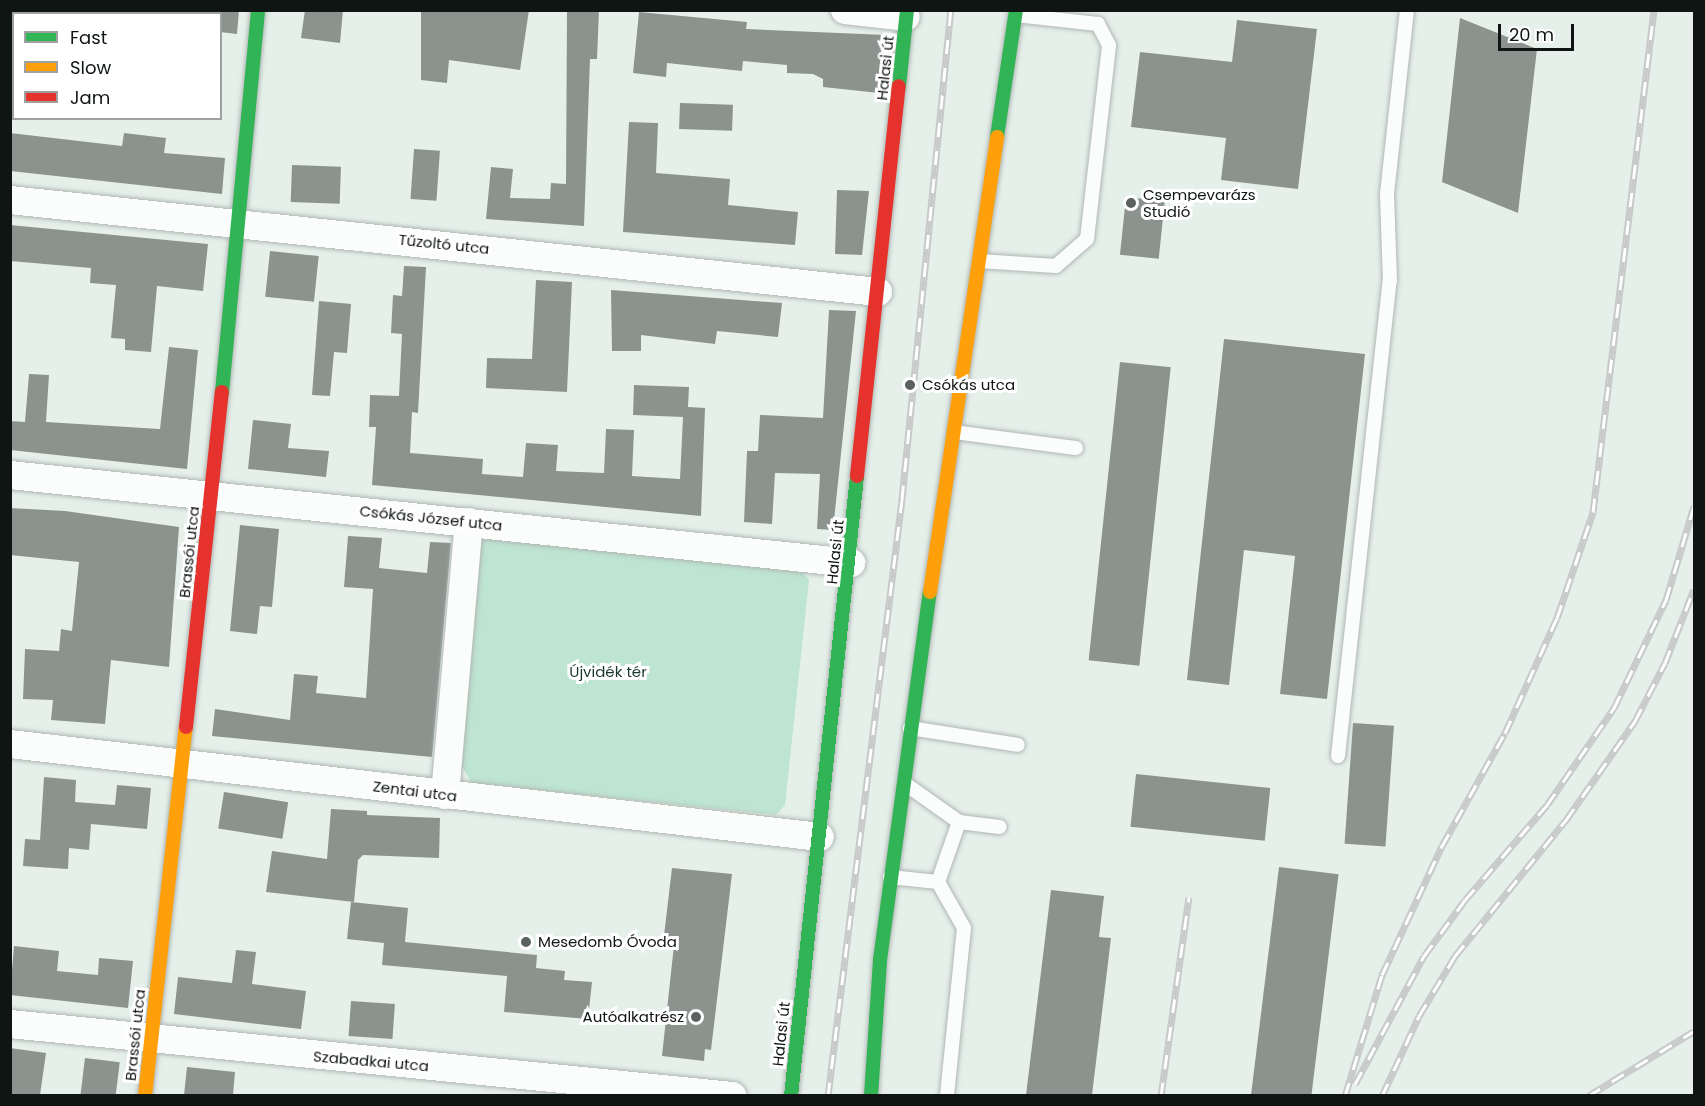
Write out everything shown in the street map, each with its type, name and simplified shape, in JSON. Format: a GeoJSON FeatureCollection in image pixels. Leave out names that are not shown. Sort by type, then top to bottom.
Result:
{"type":"FeatureCollection","features":[{"type":"Feature","properties":{"kind":"street","name":"Brassói utca"},"geometry":{"type":"LineString","coordinates":[[145,1095],[212,494],[236,222],[258,10]]}},
{"type":"Feature","properties":{"kind":"street"},"geometry":{"type":"LineString","coordinates":[[845,10],[907,14]]}},
{"type":"Feature","properties":{"kind":"street"},"geometry":{"type":"LineString","coordinates":[[871,1095],[890,877],[1016,13]]}},
{"type":"Feature","properties":{"kind":"street","name":"Halasi út"},"geometry":{"type":"LineString","coordinates":[[791,1095],[851,563],[907,14]]}},
{"type":"Feature","properties":{"kind":"street","name":"Tűzoltó utca"},"geometry":{"type":"LineString","coordinates":[[10,200],[236,222],[878,292]]}},
{"type":"Feature","properties":{"kind":"street","name":"Csókás József utca"},"geometry":{"type":"LineString","coordinates":[[10,475],[212,494],[851,563]]}},
{"type":"Feature","properties":{"kind":"street"},"geometry":{"type":"LineString","coordinates":[[445,795],[469,522]]}},
{"type":"Feature","properties":{"kind":"street","name":"Zentai utca"},"geometry":{"type":"LineString","coordinates":[[10,744],[820,837]]}},
{"type":"Feature","properties":{"kind":"street","name":"Szabadkai utca"},"geometry":{"type":"LineString","coordinates":[[10,1024],[151,1040],[732,1095]]}},
{"type":"Feature","properties":{"kind":"lane"},"geometry":{"type":"LineString","coordinates":[[1338,756],[1390,281],[1387,194],[1407,10]]}},
{"type":"Feature","properties":{"kind":"lane"},"geometry":{"type":"LineString","coordinates":[[979,261],[1056,266],[1087,239],[1109,45],[1098,24],[1016,13]]}},
{"type":"Feature","properties":{"kind":"lane"},"geometry":{"type":"LineString","coordinates":[[954,432],[1076,448]]}},
{"type":"Feature","properties":{"kind":"lane"},"geometry":{"type":"LineString","coordinates":[[910,728],[1018,745]]}},
{"type":"Feature","properties":{"kind":"lane"},"geometry":{"type":"LineString","coordinates":[[903,783],[959,822],[1000,827]]}},
{"type":"Feature","properties":{"kind":"lane"},"geometry":{"type":"LineString","coordinates":[[947,1095],[964,928],[938,882],[959,822]]}},
{"type":"Feature","properties":{"kind":"lane"},"geometry":{"type":"LineString","coordinates":[[890,877],[938,882]]}},
{"type":"Feature","properties":{"kind":"green space","name":"Újvidék tér"},"geometry":{"type":"Polygon","coordinates":[[[485,531],[799,567],[809,580],[785,805],[776,815],[472,783],[458,760],[475,544],[485,531]]]}},
{"type":"Feature","properties":{"kind":"building"},"geometry":{"type":"Polygon","coordinates":[[[220,10],[239,10],[237,34],[222,32],[222,12],[220,10]]]}},
{"type":"Feature","properties":{"kind":"building"},"geometry":{"type":"Polygon","coordinates":[[[305,10],[343,10],[340,43],[301,38],[305,10]]]}},
{"type":"Feature","properties":{"kind":"building"},"geometry":{"type":"Polygon","coordinates":[[[421,10],[529,10],[520,70],[449,60],[447,83],[421,80],[421,10]]]}},
{"type":"Feature","properties":{"kind":"building"},"geometry":{"type":"Polygon","coordinates":[[[567,10],[599,10],[597,59],[590,59],[584,226],[486,219],[491,167],[513,169],[510,198],[550,199],[551,183],[566,184],[567,10]]]}},
{"type":"Feature","properties":{"kind":"building"},"geometry":{"type":"Polygon","coordinates":[[[639,12],[747,22],[746,29],[886,35],[879,93],[823,87],[823,79],[813,74],[787,73],[787,65],[743,61],[742,71],[667,63],[666,77],[633,73],[639,12]]]}},
{"type":"Feature","properties":{"kind":"building"},"geometry":{"type":"Polygon","coordinates":[[[1460,18],[1537,49],[1518,213],[1442,182],[1460,18]]]}},
{"type":"Feature","properties":{"kind":"building"},"geometry":{"type":"Polygon","coordinates":[[[1237,20],[1317,29],[1298,189],[1221,180],[1226,138],[1131,127],[1140,52],[1232,62],[1237,20]]]}},
{"type":"Feature","properties":{"kind":"building"},"geometry":{"type":"Polygon","coordinates":[[[680,103],[733,105],[732,131],[679,129],[680,103]]]}},
{"type":"Feature","properties":{"kind":"building"},"geometry":{"type":"Polygon","coordinates":[[[629,122],[658,123],[656,173],[730,179],[728,205],[798,212],[795,245],[623,232],[629,122]]]}},
{"type":"Feature","properties":{"kind":"building"},"geometry":{"type":"Polygon","coordinates":[[[10,133],[122,146],[124,133],[166,138],[164,153],[225,158],[222,194],[10,171],[10,133]]]}},
{"type":"Feature","properties":{"kind":"building"},"geometry":{"type":"Polygon","coordinates":[[[414,149],[440,151],[436,201],[411,199],[414,149]]]}},
{"type":"Feature","properties":{"kind":"building"},"geometry":{"type":"Polygon","coordinates":[[[292,165],[341,167],[340,204],[291,202],[292,165]]]}},
{"type":"Feature","properties":{"kind":"building"},"geometry":{"type":"Polygon","coordinates":[[[837,190],[869,191],[862,255],[835,254],[837,190]]]}},
{"type":"Feature","properties":{"kind":"building"},"geometry":{"type":"Polygon","coordinates":[[[1126,197],[1165,201],[1159,259],[1120,255],[1126,197]]]}},
{"type":"Feature","properties":{"kind":"building"},"geometry":{"type":"Polygon","coordinates":[[[10,225],[208,244],[203,291],[157,286],[151,352],[125,350],[125,339],[111,338],[116,285],[90,283],[91,268],[10,261],[10,225]]]}},
{"type":"Feature","properties":{"kind":"building"},"geometry":{"type":"Polygon","coordinates":[[[270,251],[319,256],[314,302],[265,297],[270,251]]]}},
{"type":"Feature","properties":{"kind":"building"},"geometry":{"type":"Polygon","coordinates":[[[404,266],[426,267],[418,413],[412,412],[410,453],[483,459],[482,474],[523,477],[526,443],[558,445],[556,471],[604,473],[606,429],[634,430],[632,476],[680,479],[683,417],[633,415],[634,385],[689,387],[688,407],[705,408],[701,516],[372,485],[376,427],[369,427],[370,395],[399,396],[402,334],[391,333],[393,295],[402,296],[404,266]]]}},
{"type":"Feature","properties":{"kind":"building"},"geometry":{"type":"Polygon","coordinates":[[[536,280],[572,282],[567,392],[486,388],[487,358],[532,359],[536,280]]]}},
{"type":"Feature","properties":{"kind":"building"},"geometry":{"type":"Polygon","coordinates":[[[611,290],[782,303],[778,337],[717,331],[715,344],[641,335],[641,351],[612,351],[611,290]]]}},
{"type":"Feature","properties":{"kind":"building"},"geometry":{"type":"Polygon","coordinates":[[[319,301],[351,304],[347,353],[334,352],[330,396],[312,395],[319,301]]]}},
{"type":"Feature","properties":{"kind":"building"},"geometry":{"type":"Polygon","coordinates":[[[829,310],[856,311],[833,530],[817,529],[820,474],[775,473],[772,524],[744,522],[747,451],[758,451],[760,415],[823,418],[829,310]]]}},
{"type":"Feature","properties":{"kind":"building"},"geometry":{"type":"Polygon","coordinates":[[[1224,339],[1365,354],[1327,699],[1280,694],[1295,556],[1244,550],[1229,685],[1187,680],[1224,339]]]}},
{"type":"Feature","properties":{"kind":"building"},"geometry":{"type":"Polygon","coordinates":[[[169,347],[198,350],[187,469],[10,450],[10,421],[25,422],[29,374],[49,375],[46,422],[160,429],[169,347]]]}},
{"type":"Feature","properties":{"kind":"building"},"geometry":{"type":"Polygon","coordinates":[[[1120,362],[1171,367],[1139,666],[1089,660],[1120,362]]]}},
{"type":"Feature","properties":{"kind":"building"},"geometry":{"type":"Polygon","coordinates":[[[253,420],[291,424],[288,448],[329,451],[326,477],[248,469],[253,420]]]}},
{"type":"Feature","properties":{"kind":"building"},"geometry":{"type":"Polygon","coordinates":[[[10,508],[65,511],[179,527],[169,667],[111,660],[105,724],[51,720],[53,700],[23,699],[25,649],[59,651],[61,629],[72,631],[79,562],[10,555],[10,508]]]}},
{"type":"Feature","properties":{"kind":"building"},"geometry":{"type":"Polygon","coordinates":[[[240,525],[279,529],[272,607],[260,606],[257,634],[230,631],[240,525]]]}},
{"type":"Feature","properties":{"kind":"building"},"geometry":{"type":"Polygon","coordinates":[[[348,536],[382,538],[379,568],[427,573],[430,542],[451,543],[432,757],[212,736],[215,709],[290,720],[294,674],[318,676],[316,693],[366,698],[373,589],[344,587],[348,536]]]}},
{"type":"Feature","properties":{"kind":"building"},"geometry":{"type":"Polygon","coordinates":[[[1353,723],[1394,726],[1385,847],[1345,844],[1353,723]]]}},
{"type":"Feature","properties":{"kind":"building"},"geometry":{"type":"Polygon","coordinates":[[[1136,774],[1270,788],[1265,841],[1130,827],[1136,774]]]}},
{"type":"Feature","properties":{"kind":"building"},"geometry":{"type":"Polygon","coordinates":[[[44,777],[76,780],[75,802],[115,805],[117,785],[151,788],[147,829],[91,824],[89,850],[69,848],[68,869],[23,866],[25,839],[40,840],[44,777]]]}},
{"type":"Feature","properties":{"kind":"building"},"geometry":{"type":"Polygon","coordinates":[[[224,792],[288,802],[282,839],[218,829],[224,792]]]}},
{"type":"Feature","properties":{"kind":"building"},"geometry":{"type":"Polygon","coordinates":[[[331,809],[367,811],[367,815],[440,818],[439,858],[363,855],[358,860],[354,902],[266,892],[272,851],[327,859],[331,809]]]}},
{"type":"Feature","properties":{"kind":"building"},"geometry":{"type":"Polygon","coordinates":[[[1279,867],[1339,874],[1311,1096],[1251,1095],[1279,867]]]}},
{"type":"Feature","properties":{"kind":"building"},"geometry":{"type":"Polygon","coordinates":[[[672,868],[732,874],[711,1050],[705,1049],[704,1061],[662,1056],[674,945],[663,944],[672,868]]]}},
{"type":"Feature","properties":{"kind":"building"},"geometry":{"type":"Polygon","coordinates":[[[1051,890],[1104,896],[1099,937],[1111,938],[1092,1095],[1026,1095],[1051,890]]]}},
{"type":"Feature","properties":{"kind":"building"},"geometry":{"type":"Polygon","coordinates":[[[351,902],[408,908],[405,942],[537,955],[536,968],[565,971],[564,980],[592,982],[588,1019],[504,1012],[507,976],[382,965],[384,943],[347,939],[351,902]]]}},
{"type":"Feature","properties":{"kind":"building"},"geometry":{"type":"Polygon","coordinates":[[[14,946],[59,951],[57,971],[98,975],[99,958],[133,961],[128,1008],[10,995],[14,946]]]}},
{"type":"Feature","properties":{"kind":"building"},"geometry":{"type":"Polygon","coordinates":[[[236,950],[256,952],[252,984],[306,991],[301,1029],[174,1014],[178,977],[232,983],[236,950]]]}},
{"type":"Feature","properties":{"kind":"building"},"geometry":{"type":"Polygon","coordinates":[[[351,1001],[395,1004],[392,1039],[349,1036],[351,1001]]]}},
{"type":"Feature","properties":{"kind":"building"},"geometry":{"type":"Polygon","coordinates":[[[10,1048],[46,1053],[40,1095],[10,1095],[10,1048]]]}},
{"type":"Feature","properties":{"kind":"building"},"geometry":{"type":"Polygon","coordinates":[[[85,1058],[120,1062],[116,1096],[80,1095],[85,1058]]]}},
{"type":"Feature","properties":{"kind":"building"},"geometry":{"type":"Polygon","coordinates":[[[187,1067],[235,1072],[233,1095],[184,1095],[187,1067]]]}},
{"type":"Feature","properties":{"kind":"railway"},"geometry":{"type":"LineString","coordinates":[[828,1096],[902,499],[951,10]]}},
{"type":"Feature","properties":{"kind":"railway"},"geometry":{"type":"LineString","coordinates":[[1345,1096],[1382,975],[1442,846],[1505,733],[1557,618],[1593,512],[1654,10]]}},
{"type":"Feature","properties":{"kind":"railway"},"geometry":{"type":"LineString","coordinates":[[1355,1084],[1424,956],[1465,900],[1547,805],[1614,708],[1666,600],[1694,506]]}},
{"type":"Feature","properties":{"kind":"railway"},"geometry":{"type":"LineString","coordinates":[[1382,1096],[1419,1016],[1455,956],[1566,820],[1635,721],[1665,663],[1694,589]]}},
{"type":"Feature","properties":{"kind":"railway"},"geometry":{"type":"LineString","coordinates":[[1161,1096],[1189,897]]}},
{"type":"Feature","properties":{"kind":"railway"},"geometry":{"type":"LineString","coordinates":[[1588,1096],[1694,1031]]}},
{"type":"Feature","properties":{"kind":"traffic: fast"},"geometry":{"type":"LineString","coordinates":[[222,392],[258,10]]}},
{"type":"Feature","properties":{"kind":"traffic: fast"},"geometry":{"type":"LineString","coordinates":[[899,86],[907,10]]}},
{"type":"Feature","properties":{"kind":"traffic: fast"},"geometry":{"type":"LineString","coordinates":[[997,137],[1016,10]]}},
{"type":"Feature","properties":{"kind":"traffic: fast"},"geometry":{"type":"LineString","coordinates":[[791,1096],[857,476]]}},
{"type":"Feature","properties":{"kind":"traffic: fast"},"geometry":{"type":"LineString","coordinates":[[871,1096],[880,960],[930,592]]}},
{"type":"Feature","properties":{"kind":"traffic: slow"},"geometry":{"type":"LineString","coordinates":[[930,592],[997,137]]}},
{"type":"Feature","properties":{"kind":"traffic: slow"},"geometry":{"type":"LineString","coordinates":[[145,1096],[186,727]]}},
{"type":"Feature","properties":{"kind":"traffic: jam"},"geometry":{"type":"LineString","coordinates":[[857,476],[899,86]]}},
{"type":"Feature","properties":{"kind":"traffic: jam"},"geometry":{"type":"LineString","coordinates":[[186,727],[222,392]]}},
{"type":"Feature","properties":{"kind":"place","name":"Csempevarázs Studió"},"geometry":{"type":"Point","coordinates":[1131,203]}},
{"type":"Feature","properties":{"kind":"place","name":"Csókás utca"},"geometry":{"type":"Point","coordinates":[910,385]}},
{"type":"Feature","properties":{"kind":"place","name":"Mesedomb Óvoda"},"geometry":{"type":"Point","coordinates":[526,942]}},
{"type":"Feature","properties":{"kind":"place","name":"Autóalkatrész"},"geometry":{"type":"Point","coordinates":[696,1017]}}]}
